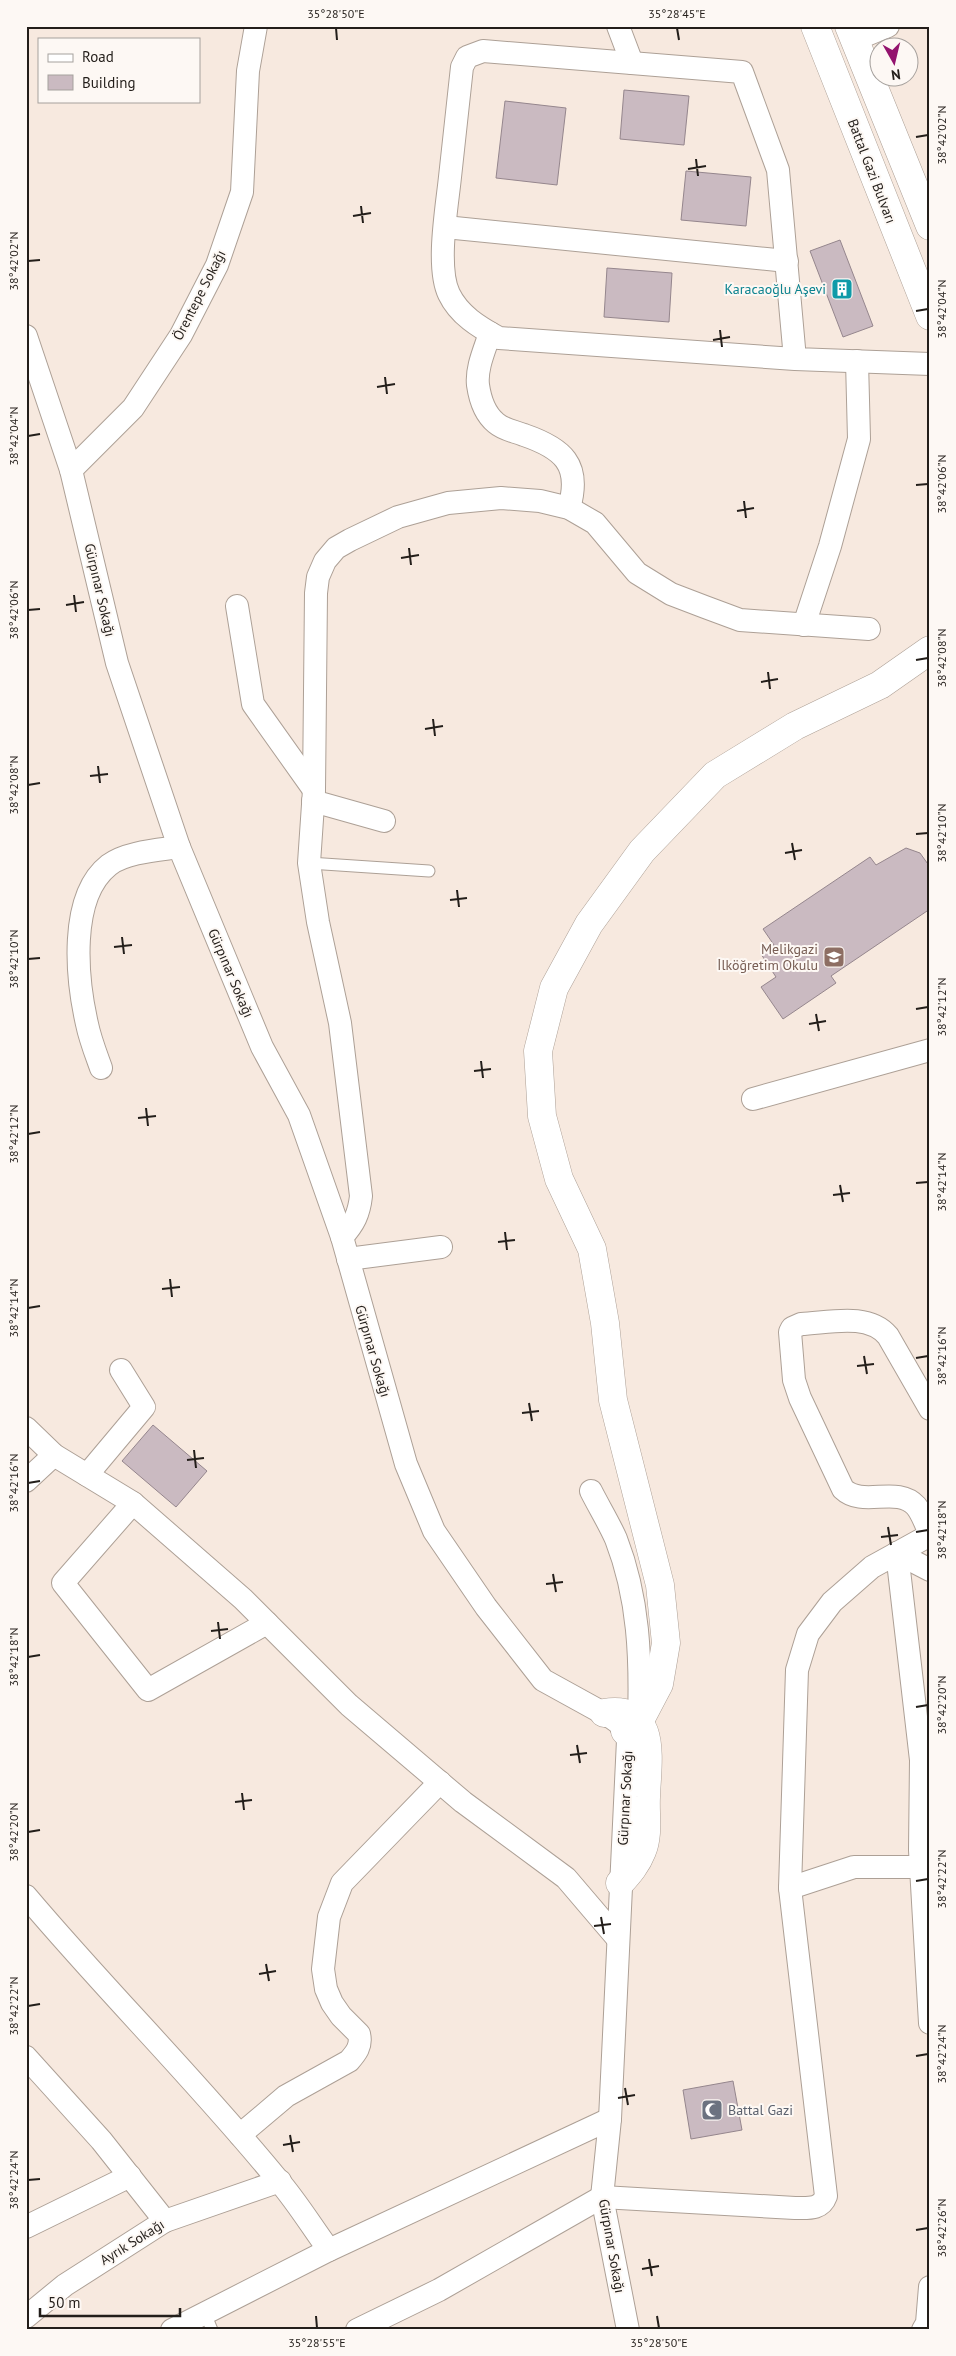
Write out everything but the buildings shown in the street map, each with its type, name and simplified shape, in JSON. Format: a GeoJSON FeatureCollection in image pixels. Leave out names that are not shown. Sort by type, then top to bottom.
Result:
{"type":"FeatureCollection","features":[{"type":"Feature","properties":{"kind":"street","name":"Örentepe Sokağı"},"geometry":{"type":"LineString","coordinates":[[71,470],[134,408],[181,334],[217,265],[242,192],[248,71],[256,26]]}},
{"type":"Feature","properties":{"kind":"street"},"geometry":{"type":"LineString","coordinates":[[618,26],[632,63]]}},
{"type":"Feature","properties":{"kind":"street","name":"Battal Gazi Bulvarı"},"geometry":{"type":"LineString","coordinates":[[815,26],[930,316]]}},
{"type":"Feature","properties":{"kind":"street"},"geometry":{"type":"LineString","coordinates":[[888,26],[851,33],[930,226]]}},
{"type":"Feature","properties":{"kind":"street"},"geometry":{"type":"LineString","coordinates":[[795,359],[778,170],[742,72],[483,51],[467,57],[462,67],[445,227],[443,276],[448,292],[456,307],[476,325],[499,338],[795,359],[930,364]]}},
{"type":"Feature","properties":{"kind":"street"},"geometry":{"type":"LineString","coordinates":[[445,227],[786,261]]}},
{"type":"Feature","properties":{"kind":"street"},"geometry":{"type":"LineString","coordinates":[[490,333],[480,365],[478,384],[482,404],[488,414],[506,429],[549,444],[560,453],[568,465],[573,479],[573,494],[569,508]]}},
{"type":"Feature","properties":{"kind":"street","name":"Gürpınar Sokağı"},"geometry":{"type":"LineString","coordinates":[[26,336],[71,470],[117,663],[179,847],[262,1047],[299,1115],[342,1237],[406,1464],[434,1531],[486,1607],[542,1680],[604,1713]]}},
{"type":"Feature","properties":{"kind":"street"},"geometry":{"type":"LineString","coordinates":[[804,625],[830,546],[859,439],[857,361]]}},
{"type":"Feature","properties":{"kind":"street"},"geometry":{"type":"LineString","coordinates":[[342,1237],[356,1218],[361,1196],[340,1023],[318,922],[309,864],[314,795],[316,593],[318,576],[325,561],[336,548],[398,517],[448,503],[501,498],[540,501],[569,508],[596,523],[637,573],[671,594],[740,620],[869,630]]}},
{"type":"Feature","properties":{"kind":"street"},"geometry":{"type":"LineString","coordinates":[[237,606],[253,704],[314,795],[384,821]]}},
{"type":"Feature","properties":{"kind":"street"},"geometry":{"type":"LineString","coordinates":[[632,1726],[658,1684],[666,1643],[660,1586],[613,1400],[605,1323],[592,1249],[559,1179],[542,1116],[538,1051],[554,988],[589,924],[642,851],[715,776],[795,726],[880,685],[930,650]]}},
{"type":"Feature","properties":{"kind":"street"},"geometry":{"type":"LineString","coordinates":[[101,1068],[87,1025],[79,981],[80,931],[83,909],[90,888],[99,875],[111,864],[144,852],[179,847]]}},
{"type":"Feature","properties":{"kind":"street"},"geometry":{"type":"LineString","coordinates":[[753,1100],[930,1050]]}},
{"type":"Feature","properties":{"kind":"street"},"geometry":{"type":"LineString","coordinates":[[348,1259],[441,1247]]}},
{"type":"Feature","properties":{"kind":"street"},"geometry":{"type":"LineString","coordinates":[[357,2330],[438,2290],[602,2197],[795,2208],[816,2207],[823,2203],[826,2196],[790,1888],[797,1670],[808,1634],[832,1602],[872,1567],[930,1534],[917,1507],[910,1502],[893,1497],[860,1498],[848,1495],[842,1490],[800,1398],[794,1380],[790,1332],[796,1325],[801,1324],[864,1321],[878,1326],[888,1336],[930,1409]]}},
{"type":"Feature","properties":{"kind":"street"},"geometry":{"type":"LineString","coordinates":[[87,1475],[144,1407],[121,1370]]}},
{"type":"Feature","properties":{"kind":"street"},"geometry":{"type":"LineString","coordinates":[[26,1428],[54,1454],[133,1503],[267,1623],[349,1705],[440,1782],[566,1878],[618,1939]]}},
{"type":"Feature","properties":{"kind":"street"},"geometry":{"type":"LineString","coordinates":[[26,1481],[54,1454]]}},
{"type":"Feature","properties":{"kind":"street"},"geometry":{"type":"LineString","coordinates":[[590,1491],[615,1539],[634,1599],[641,1660],[632,1726]]}},
{"type":"Feature","properties":{"kind":"street"},"geometry":{"type":"LineString","coordinates":[[133,1503],[63,1583],[148,1690],[267,1623]]}},
{"type":"Feature","properties":{"kind":"street"},"geometry":{"type":"LineString","coordinates":[[896,1553],[930,1570]]}},
{"type":"Feature","properties":{"kind":"street"},"geometry":{"type":"LineString","coordinates":[[896,1553],[921,1760],[930,2023]]}},
{"type":"Feature","properties":{"kind":"street"},"geometry":{"type":"LineString","coordinates":[[604,1713],[622,1713],[632,1726],[647,1737],[647,1831],[640,1856],[634,1868],[620,1883]]}},
{"type":"Feature","properties":{"kind":"street"},"geometry":{"type":"LineString","coordinates":[[240,2135],[286,2096],[349,2061],[356,2054],[360,2044],[359,2034],[341,2016],[332,2003],[326,1988],[322,1969],[329,1917],[342,1883],[440,1782]]}},
{"type":"Feature","properties":{"kind":"street"},"geometry":{"type":"LineString","coordinates":[[790,1888],[854,1867],[923,1856]]}},
{"type":"Feature","properties":{"kind":"street","name":"Gürpınar Sokağı"},"geometry":{"type":"LineString","coordinates":[[620,1883],[610,2119],[602,2197],[628,2330]]}},
{"type":"Feature","properties":{"kind":"street"},"geometry":{"type":"LineString","coordinates":[[26,1896],[82,1962],[280,2181],[329,2250]]}},
{"type":"Feature","properties":{"kind":"street"},"geometry":{"type":"LineString","coordinates":[[26,2057],[101,2140],[165,2221]]}},
{"type":"Feature","properties":{"kind":"street"},"geometry":{"type":"LineString","coordinates":[[172,2330],[208,2322],[329,2250],[610,2119]]}},
{"type":"Feature","properties":{"kind":"street"},"geometry":{"type":"LineString","coordinates":[[26,2226],[130,2176]]}},
{"type":"Feature","properties":{"kind":"street","name":"Ayrık Sokağı"},"geometry":{"type":"LineString","coordinates":[[26,2317],[64,2285],[165,2221],[280,2181]]}},
{"type":"Feature","properties":{"kind":"street"},"geometry":{"type":"LineString","coordinates":[[26,2212],[53,2213]]}},
{"type":"Feature","properties":{"kind":"street"},"geometry":{"type":"LineString","coordinates":[[923,2330],[927,2323],[930,2287]]}},
{"type":"Feature","properties":{"kind":"lane"},"geometry":{"type":"LineString","coordinates":[[309,864],[429,871]]}},
{"type":"Feature","properties":{"kind":"place","name":"Karacaoğlu Aşevi"},"geometry":{"type":"Point","coordinates":[842,289]}},
{"type":"Feature","properties":{"kind":"place","name":"Melikgazi İlköğretim Okulu"},"geometry":{"type":"Point","coordinates":[834,957]}},
{"type":"Feature","properties":{"kind":"place","name":"Battal Gazi"},"geometry":{"type":"Point","coordinates":[712,2110]}}]}
